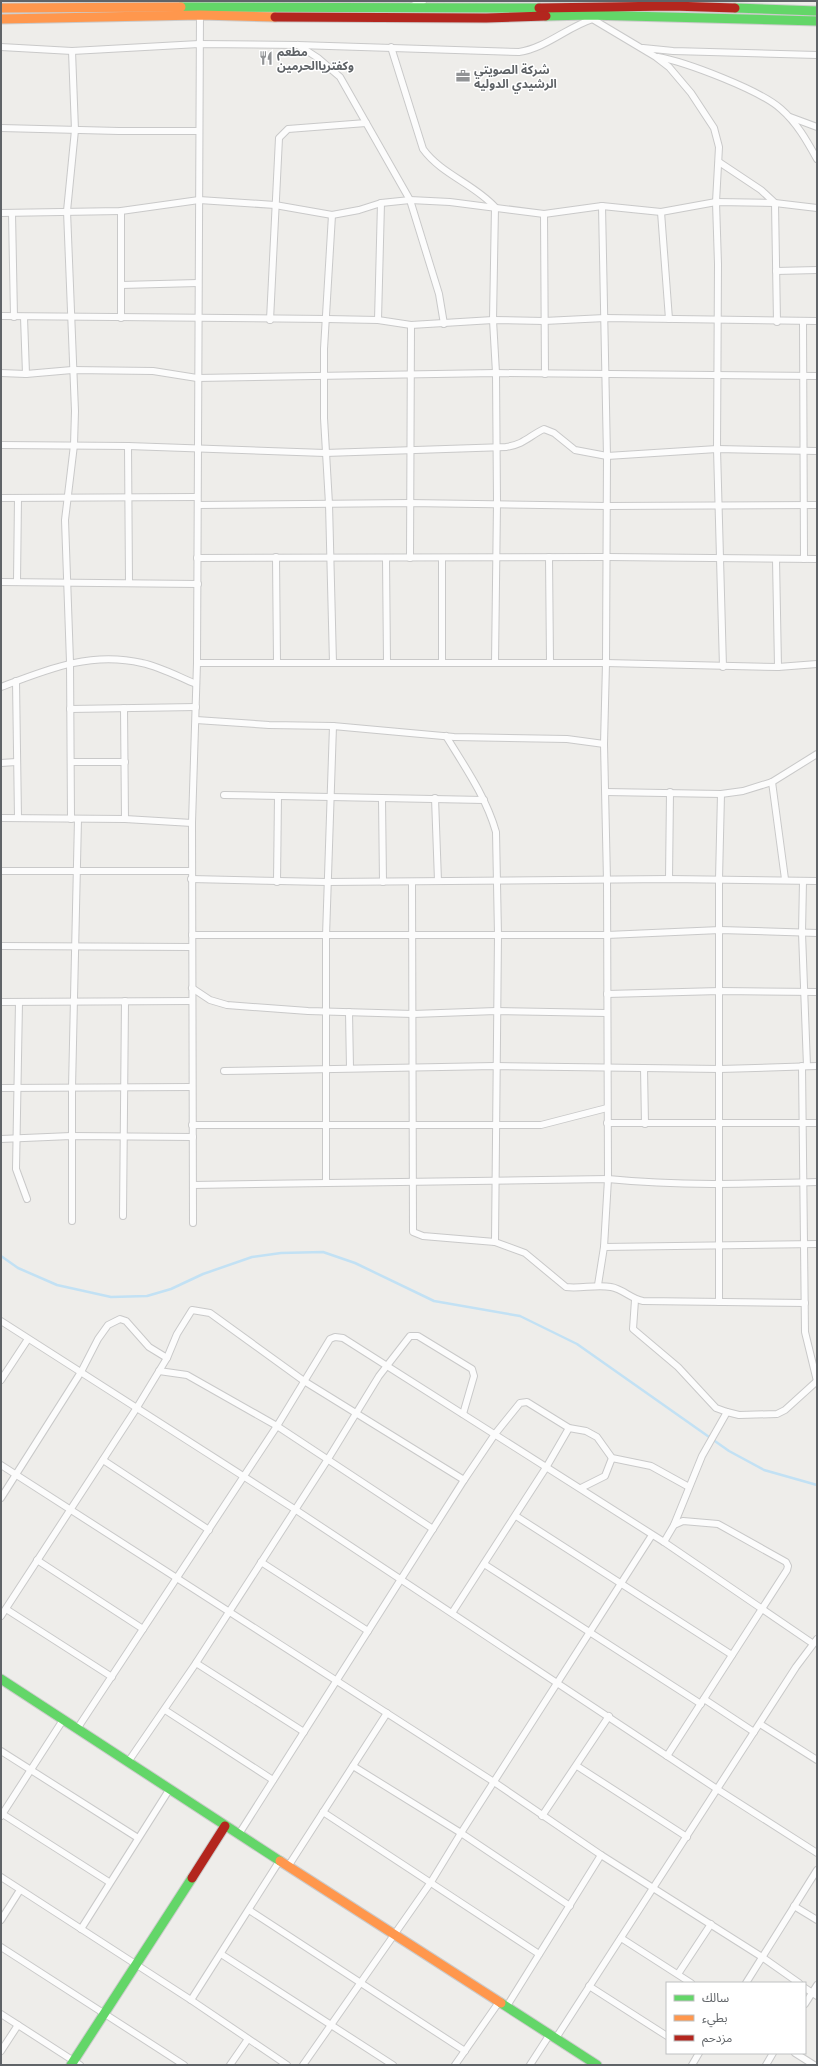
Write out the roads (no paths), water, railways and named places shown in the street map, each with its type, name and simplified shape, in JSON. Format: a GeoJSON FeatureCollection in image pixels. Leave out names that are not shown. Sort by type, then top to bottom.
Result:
{"type":"FeatureCollection","features":[{"type":"Feature","properties":{"kind":"main road"},"geometry":{"type":"LineString","coordinates":[[1,19],[48,19],[200,11],[363,5],[377,9],[407,9],[672,3],[817,11]]}},
{"type":"Feature","properties":{"kind":"main road"},"geometry":{"type":"LineString","coordinates":[[1,8],[12,5],[36,5],[48,9],[100,5],[200,11],[377,18],[590,17],[817,21]]}},
{"type":"Feature","properties":{"kind":"main road"},"geometry":{"type":"LineString","coordinates":[[48,9],[48,19]]}},
{"type":"Feature","properties":{"kind":"main road"},"geometry":{"type":"LineString","coordinates":[[377,9],[377,18]]}},
{"type":"Feature","properties":{"kind":"main road"},"geometry":{"type":"LineString","coordinates":[[1,1679],[169,1790],[288,1865],[597,2065]]}},
{"type":"Feature","properties":{"kind":"main road"},"geometry":{"type":"LineString","coordinates":[[75,2064],[225,1826]]}},
{"type":"Feature","properties":{"kind":"street"},"geometry":{"type":"LineString","coordinates":[[407,9],[423,1]]}},
{"type":"Feature","properties":{"kind":"street"},"geometry":{"type":"LineString","coordinates":[[546,6],[555,1]]}},
{"type":"Feature","properties":{"kind":"street"},"geometry":{"type":"LineString","coordinates":[[193,1223],[192,823],[196,720],[198,584],[197,378],[200,11]]}},
{"type":"Feature","properties":{"kind":"street"},"geometry":{"type":"LineString","coordinates":[[1,48],[72,51],[199,44],[391,47],[519,52],[531,50],[590,17],[656,56],[669,67],[691,93],[714,128],[719,147],[716,202],[719,376],[717,449],[723,667]]}},
{"type":"Feature","properties":{"kind":"street"},"geometry":{"type":"LineString","coordinates":[[298,45],[318,58],[340,77],[410,200],[437,287],[444,324]]}},
{"type":"Feature","properties":{"kind":"street"},"geometry":{"type":"LineString","coordinates":[[391,47],[423,148],[429,158],[495,207]]}},
{"type":"Feature","properties":{"kind":"street"},"geometry":{"type":"LineString","coordinates":[[639,47],[673,51],[817,55]]}},
{"type":"Feature","properties":{"kind":"street"},"geometry":{"type":"LineString","coordinates":[[72,51],[75,130],[67,211],[74,445],[65,520],[70,662],[71,762],[76,872],[72,1088],[72,1221]]}},
{"type":"Feature","properties":{"kind":"street"},"geometry":{"type":"LineString","coordinates":[[656,56],[679,61],[742,88],[780,108],[790,117],[817,159]]}},
{"type":"Feature","properties":{"kind":"street"},"geometry":{"type":"LineString","coordinates":[[790,117],[817,127]]}},
{"type":"Feature","properties":{"kind":"street"},"geometry":{"type":"LineString","coordinates":[[270,320],[279,138],[288,129],[366,123]]}},
{"type":"Feature","properties":{"kind":"street"},"geometry":{"type":"LineString","coordinates":[[1,128],[198,131]]}},
{"type":"Feature","properties":{"kind":"street"},"geometry":{"type":"LineString","coordinates":[[719,162],[761,190],[775,204],[777,322]]}},
{"type":"Feature","properties":{"kind":"street"},"geometry":{"type":"LineString","coordinates":[[1,213],[121,211],[199,200],[275,205],[332,214],[358,210],[381,203],[410,200],[450,202],[544,214],[602,206],[661,212],[716,202],[775,204],[817,208]]}},
{"type":"Feature","properties":{"kind":"street"},"geometry":{"type":"LineString","coordinates":[[378,320],[381,203]]}},
{"type":"Feature","properties":{"kind":"street"},"geometry":{"type":"LineString","coordinates":[[598,1286],[604,1247],[608,1179],[606,1013],[607,880],[604,744],[607,456],[602,206]]}},
{"type":"Feature","properties":{"kind":"street"},"geometry":{"type":"LineString","coordinates":[[495,207],[493,320],[496,373],[497,447],[495,663]]}},
{"type":"Feature","properties":{"kind":"street"},"geometry":{"type":"LineString","coordinates":[[121,211],[121,318]]}},
{"type":"Feature","properties":{"kind":"street"},"geometry":{"type":"LineString","coordinates":[[661,212],[669,319]]}},
{"type":"Feature","properties":{"kind":"street"},"geometry":{"type":"LineString","coordinates":[[12,213],[14,317]]}},
{"type":"Feature","properties":{"kind":"street"},"geometry":{"type":"LineString","coordinates":[[332,214],[324,376],[325,453],[329,504],[333,663]]}},
{"type":"Feature","properties":{"kind":"street"},"geometry":{"type":"LineString","coordinates":[[544,214],[545,374]]}},
{"type":"Feature","properties":{"kind":"street"},"geometry":{"type":"LineString","coordinates":[[776,271],[817,270]]}},
{"type":"Feature","properties":{"kind":"street"},"geometry":{"type":"LineString","coordinates":[[121,285],[198,283]]}},
{"type":"Feature","properties":{"kind":"street"},"geometry":{"type":"LineString","coordinates":[[1,316],[70,318],[378,320],[411,325],[493,320],[604,318],[817,322]]}},
{"type":"Feature","properties":{"kind":"street"},"geometry":{"type":"LineString","coordinates":[[24,317],[26,374]]}},
{"type":"Feature","properties":{"kind":"street"},"geometry":{"type":"LineString","coordinates":[[803,322],[803,450],[805,505],[804,559]]}},
{"type":"Feature","properties":{"kind":"street"},"geometry":{"type":"LineString","coordinates":[[410,558],[409,503],[411,325]]}},
{"type":"Feature","properties":{"kind":"street"},"geometry":{"type":"LineString","coordinates":[[1,373],[26,374],[72,370],[153,371],[197,378],[410,376],[496,373],[817,376]]}},
{"type":"Feature","properties":{"kind":"street"},"geometry":{"type":"LineString","coordinates":[[1,445],[128,446],[325,453],[518,445],[544,429],[554,433],[575,450],[607,456],[717,449],[817,451]]}},
{"type":"Feature","properties":{"kind":"street"},"geometry":{"type":"LineString","coordinates":[[128,446],[129,583]]}},
{"type":"Feature","properties":{"kind":"street"},"geometry":{"type":"LineString","coordinates":[[1,498],[67,496],[197,497]]}},
{"type":"Feature","properties":{"kind":"street"},"geometry":{"type":"LineString","coordinates":[[17,582],[18,498]]}},
{"type":"Feature","properties":{"kind":"street"},"geometry":{"type":"LineString","coordinates":[[198,504],[497,503],[607,506],[719,504],[817,505]]}},
{"type":"Feature","properties":{"kind":"street"},"geometry":{"type":"LineString","coordinates":[[549,557],[550,662]]}},
{"type":"Feature","properties":{"kind":"street"},"geometry":{"type":"LineString","coordinates":[[197,558],[607,557],[817,559]]}},
{"type":"Feature","properties":{"kind":"street"},"geometry":{"type":"LineString","coordinates":[[276,558],[277,662]]}},
{"type":"Feature","properties":{"kind":"street"},"geometry":{"type":"LineString","coordinates":[[386,558],[387,662]]}},
{"type":"Feature","properties":{"kind":"street"},"geometry":{"type":"LineString","coordinates":[[442,558],[442,662]]}},
{"type":"Feature","properties":{"kind":"street"},"geometry":{"type":"LineString","coordinates":[[776,559],[778,667]]}},
{"type":"Feature","properties":{"kind":"street"},"geometry":{"type":"LineString","coordinates":[[1,582],[67,584],[198,584]]}},
{"type":"Feature","properties":{"kind":"street"},"geometry":{"type":"LineString","coordinates":[[1,688],[16,681],[70,662],[112,660],[142,663],[196,684]]}},
{"type":"Feature","properties":{"kind":"street"},"geometry":{"type":"LineString","coordinates":[[197,663],[550,662],[723,667],[778,667],[817,664]]}},
{"type":"Feature","properties":{"kind":"street"},"geometry":{"type":"LineString","coordinates":[[16,681],[18,818]]}},
{"type":"Feature","properties":{"kind":"street"},"geometry":{"type":"LineString","coordinates":[[70,709],[196,707]]}},
{"type":"Feature","properties":{"kind":"street"},"geometry":{"type":"LineString","coordinates":[[124,708],[125,819]]}},
{"type":"Feature","properties":{"kind":"street"},"geometry":{"type":"LineString","coordinates":[[196,720],[269,725],[333,726],[446,736],[567,739],[604,744]]}},
{"type":"Feature","properties":{"kind":"street"},"geometry":{"type":"LineString","coordinates":[[326,1183],[326,936],[333,726]]}},
{"type":"Feature","properties":{"kind":"street"},"geometry":{"type":"LineString","coordinates":[[446,736],[484,800],[496,832],[498,935],[495,1066],[495,1242]]}},
{"type":"Feature","properties":{"kind":"street"},"geometry":{"type":"LineString","coordinates":[[606,792],[721,794],[743,791],[772,782],[817,754]]}},
{"type":"Feature","properties":{"kind":"street"},"geometry":{"type":"LineString","coordinates":[[1,763],[16,762]]}},
{"type":"Feature","properties":{"kind":"street"},"geometry":{"type":"LineString","coordinates":[[71,762],[125,762]]}},
{"type":"Feature","properties":{"kind":"street"},"geometry":{"type":"LineString","coordinates":[[772,782],[785,879]]}},
{"type":"Feature","properties":{"kind":"street"},"geometry":{"type":"LineString","coordinates":[[669,879],[670,792]]}},
{"type":"Feature","properties":{"kind":"street"},"geometry":{"type":"LineString","coordinates":[[720,1302],[719,879],[721,794]]}},
{"type":"Feature","properties":{"kind":"street"},"geometry":{"type":"LineString","coordinates":[[224,795],[484,800]]}},
{"type":"Feature","properties":{"kind":"street"},"geometry":{"type":"LineString","coordinates":[[277,882],[278,796]]}},
{"type":"Feature","properties":{"kind":"street"},"geometry":{"type":"LineString","coordinates":[[382,798],[383,882]]}},
{"type":"Feature","properties":{"kind":"street"},"geometry":{"type":"LineString","coordinates":[[435,798],[438,881]]}},
{"type":"Feature","properties":{"kind":"street"},"geometry":{"type":"LineString","coordinates":[[1,818],[125,819],[192,823]]}},
{"type":"Feature","properties":{"kind":"street"},"geometry":{"type":"LineString","coordinates":[[1,871],[192,871]]}},
{"type":"Feature","properties":{"kind":"street"},"geometry":{"type":"LineString","coordinates":[[192,879],[277,882],[669,879],[785,879],[817,881]]}},
{"type":"Feature","properties":{"kind":"street"},"geometry":{"type":"LineString","coordinates":[[635,1300],[634,1329],[678,1367],[712,1404],[726,1412],[739,1415],[777,1414],[785,1410],[817,1381],[814,1363],[805,1332],[803,1123],[805,992],[802,933],[803,881]]}},
{"type":"Feature","properties":{"kind":"street"},"geometry":{"type":"LineString","coordinates":[[412,882],[415,1182],[414,1232],[417,1235],[495,1242],[525,1253],[560,1284],[566,1287],[612,1287],[623,1291],[635,1300],[805,1302]]}},
{"type":"Feature","properties":{"kind":"street"},"geometry":{"type":"LineString","coordinates":[[192,935],[607,935],[720,930],[817,933]]}},
{"type":"Feature","properties":{"kind":"street"},"geometry":{"type":"LineString","coordinates":[[1,946],[192,947]]}},
{"type":"Feature","properties":{"kind":"street"},"geometry":{"type":"LineString","coordinates":[[192,988],[210,1000],[227,1005],[326,1012],[413,1014],[496,1011],[606,1013]]}},
{"type":"Feature","properties":{"kind":"street"},"geometry":{"type":"LineString","coordinates":[[607,994],[720,991],[817,992]]}},
{"type":"Feature","properties":{"kind":"street"},"geometry":{"type":"LineString","coordinates":[[123,1216],[125,1001]]}},
{"type":"Feature","properties":{"kind":"street"},"geometry":{"type":"LineString","coordinates":[[1,1002],[192,1001]]}},
{"type":"Feature","properties":{"kind":"street"},"geometry":{"type":"LineString","coordinates":[[19,1002],[16,1089],[16,1169],[27,1199]]}},
{"type":"Feature","properties":{"kind":"street"},"geometry":{"type":"LineString","coordinates":[[349,1012],[350,1068]]}},
{"type":"Feature","properties":{"kind":"street"},"geometry":{"type":"LineString","coordinates":[[224,1071],[495,1066],[720,1069],[817,1066]]}},
{"type":"Feature","properties":{"kind":"street"},"geometry":{"type":"LineString","coordinates":[[644,1068],[645,1124]]}},
{"type":"Feature","properties":{"kind":"street"},"geometry":{"type":"LineString","coordinates":[[1,1088],[192,1087]]}},
{"type":"Feature","properties":{"kind":"street"},"geometry":{"type":"LineString","coordinates":[[192,1125],[326,1124],[414,1126],[541,1124],[607,1108]]}},
{"type":"Feature","properties":{"kind":"street"},"geometry":{"type":"LineString","coordinates":[[607,1123],[817,1123]]}},
{"type":"Feature","properties":{"kind":"street"},"geometry":{"type":"LineString","coordinates":[[1,1139],[72,1136],[193,1137]]}},
{"type":"Feature","properties":{"kind":"street"},"geometry":{"type":"LineString","coordinates":[[193,1185],[608,1179],[633,1182],[817,1182]]}},
{"type":"Feature","properties":{"kind":"street"},"geometry":{"type":"LineString","coordinates":[[604,1247],[817,1244]]}},
{"type":"Feature","properties":{"kind":"street"},"geometry":{"type":"LineString","coordinates":[[1,1616],[136,1409],[167,1358],[176,1334],[192,1310],[210,1313],[304,1381],[464,1480]]}},
{"type":"Feature","properties":{"kind":"street"},"geometry":{"type":"LineString","coordinates":[[1,1498],[81,1372],[101,1334],[108,1325],[120,1319],[126,1322],[149,1347],[167,1358]]}},
{"type":"Feature","properties":{"kind":"street"},"geometry":{"type":"LineString","coordinates":[[1,1321],[136,1409],[296,1510],[717,1789],[817,1853]]}},
{"type":"Feature","properties":{"kind":"street"},"geometry":{"type":"LineString","coordinates":[[128,1762],[165,1710],[296,1510],[379,1376],[387,1368],[410,1336],[413,1335],[472,1369],[474,1376],[463,1414]]}},
{"type":"Feature","properties":{"kind":"street"},"geometry":{"type":"LineString","coordinates":[[77,1729],[244,1477],[330,1339],[335,1337],[343,1338],[387,1368],[547,1466],[815,1641],[589,1986],[530,2065]]}},
{"type":"Feature","properties":{"kind":"street"},"geometry":{"type":"LineString","coordinates":[[1,1380],[28,1339]]}},
{"type":"Feature","properties":{"kind":"street"},"geometry":{"type":"LineString","coordinates":[[159,1372],[187,1374],[277,1426],[433,1529]]}},
{"type":"Feature","properties":{"kind":"street"},"geometry":{"type":"LineString","coordinates":[[239,1834],[464,1480],[495,1434],[523,1402],[527,1402],[569,1428],[586,1431],[597,1436],[612,1458],[651,1466],[689,1487]]}},
{"type":"Feature","properties":{"kind":"street"},"geometry":{"type":"LineString","coordinates":[[664,1542],[674,1525],[702,1456],[726,1412]]}},
{"type":"Feature","properties":{"kind":"street"},"geometry":{"type":"LineString","coordinates":[[452,1613],[516,1516],[569,1428]]}},
{"type":"Feature","properties":{"kind":"street"},"geometry":{"type":"LineString","coordinates":[[581,1488],[605,1476],[612,1458]]}},
{"type":"Feature","properties":{"kind":"street"},"geometry":{"type":"LineString","coordinates":[[103,1460],[209,1530]]}},
{"type":"Feature","properties":{"kind":"street"},"geometry":{"type":"LineString","coordinates":[[1,1465],[337,1680],[494,1782],[601,1855],[711,1924],[798,1982]]}},
{"type":"Feature","properties":{"kind":"street"},"geometry":{"type":"LineString","coordinates":[[516,1516],[732,1655]]}},
{"type":"Feature","properties":{"kind":"street"},"geometry":{"type":"LineString","coordinates":[[668,1756],[787,1570],[788,1566],[786,1562],[718,1524],[683,1521],[674,1525]]}},
{"type":"Feature","properties":{"kind":"street"},"geometry":{"type":"LineString","coordinates":[[303,2065],[431,1882],[460,1833],[652,1535]]}},
{"type":"Feature","properties":{"kind":"street"},"geometry":{"type":"LineString","coordinates":[[37,1560],[143,1629]]}},
{"type":"Feature","properties":{"kind":"street"},"geometry":{"type":"LineString","coordinates":[[261,1562],[368,1631]]}},
{"type":"Feature","properties":{"kind":"street"},"geometry":{"type":"LineString","coordinates":[[484,1564],[702,1702],[754,1732]]}},
{"type":"Feature","properties":{"kind":"street"},"geometry":{"type":"LineString","coordinates":[[6,1609],[112,1677]]}},
{"type":"Feature","properties":{"kind":"street"},"geometry":{"type":"LineString","coordinates":[[196,1663],[304,1732]]}},
{"type":"Feature","properties":{"kind":"street"},"geometry":{"type":"LineString","coordinates":[[165,1710],[273,1780]]}},
{"type":"Feature","properties":{"kind":"street"},"geometry":{"type":"LineString","coordinates":[[288,1865],[387,1713]]}},
{"type":"Feature","properties":{"kind":"street"},"geometry":{"type":"LineString","coordinates":[[542,1816],[608,1716]]}},
{"type":"Feature","properties":{"kind":"street"},"geometry":{"type":"LineString","coordinates":[[63,1720],[1,1814],[109,1882]]}},
{"type":"Feature","properties":{"kind":"street"},"geometry":{"type":"LineString","coordinates":[[760,1724],[817,1760]]}},
{"type":"Feature","properties":{"kind":"street"},"geometry":{"type":"LineString","coordinates":[[1,1751],[31,1768],[138,1838]]}},
{"type":"Feature","properties":{"kind":"street"},"geometry":{"type":"LineString","coordinates":[[353,1766],[460,1833],[570,1906]]}},
{"type":"Feature","properties":{"kind":"street"},"geometry":{"type":"LineString","coordinates":[[576,1766],[687,1837]]}},
{"type":"Feature","properties":{"kind":"street"},"geometry":{"type":"LineString","coordinates":[[81,1929],[109,1882],[169,1790]]}},
{"type":"Feature","properties":{"kind":"street"},"geometry":{"type":"LineString","coordinates":[[323,1812],[539,1954]]}},
{"type":"Feature","properties":{"kind":"street"},"geometry":{"type":"LineString","coordinates":[[455,2065],[464,2051],[503,2004],[539,1954],[601,1855]]}},
{"type":"Feature","properties":{"kind":"street"},"geometry":{"type":"LineString","coordinates":[[191,2000],[280,1860]]}},
{"type":"Feature","properties":{"kind":"street"},"geometry":{"type":"LineString","coordinates":[[747,1982],[817,1870]]}},
{"type":"Feature","properties":{"kind":"street"},"geometry":{"type":"LineString","coordinates":[[1,1877],[191,2000],[288,2065]]}},
{"type":"Feature","properties":{"kind":"street"},"geometry":{"type":"LineString","coordinates":[[1,1920],[20,1890]]}},
{"type":"Feature","properties":{"kind":"street"},"geometry":{"type":"LineString","coordinates":[[794,1906],[817,1920]]}},
{"type":"Feature","properties":{"kind":"street"},"geometry":{"type":"LineString","coordinates":[[249,1910],[464,2051]]}},
{"type":"Feature","properties":{"kind":"street"},"geometry":{"type":"LineString","coordinates":[[678,1974],[711,1924]]}},
{"type":"Feature","properties":{"kind":"street"},"geometry":{"type":"LineString","coordinates":[[621,1938],[690,1982]]}},
{"type":"Feature","properties":{"kind":"street"},"geometry":{"type":"LineString","coordinates":[[1,1946],[184,2065]]}},
{"type":"Feature","properties":{"kind":"street"},"geometry":{"type":"LineString","coordinates":[[221,1954],[393,2065]]}},
{"type":"Feature","properties":{"kind":"street"},"geometry":{"type":"LineString","coordinates":[[806,2003],[815,1994],[817,1985]]}},
{"type":"Feature","properties":{"kind":"street"},"geometry":{"type":"LineString","coordinates":[[589,1986],[666,2035]]}},
{"type":"Feature","properties":{"kind":"street"},"geometry":{"type":"LineString","coordinates":[[806,1989],[815,1994]]}},
{"type":"Feature","properties":{"kind":"street"},"geometry":{"type":"LineString","coordinates":[[1,2014],[75,2064]]}},
{"type":"Feature","properties":{"kind":"street"},"geometry":{"type":"LineString","coordinates":[[1,2051],[18,2025]]}},
{"type":"Feature","properties":{"kind":"street"},"geometry":{"type":"LineString","coordinates":[[230,2065],[248,2039]]}},
{"type":"Feature","properties":{"kind":"street"},"geometry":{"type":"LineString","coordinates":[[692,2065],[697,2054]]}},
{"type":"Feature","properties":{"kind":"street"},"geometry":{"type":"LineString","coordinates":[[766,2065],[772,2054]]}},
{"type":"Feature","properties":{"kind":"street"},"geometry":{"type":"LineString","coordinates":[[797,2054],[814,2065]]}},
{"type":"Feature","properties":{"kind":"waterway"},"geometry":{"type":"LineString","coordinates":[[1,1256],[18,1268],[57,1285],[111,1297],[147,1296],[171,1289],[203,1274],[252,1257],[281,1253],[323,1252],[355,1263],[434,1301],[520,1316],[577,1344],[729,1451],[764,1470],[817,1485]]}},
{"type":"Feature","properties":{"kind":"place","name":"مطعم وكفترياالحرمين"},"geometry":{"type":"Point","coordinates":[266,58]}},
{"type":"Feature","properties":{"kind":"place","name":"شركة الصويتي الرشيدي الدولية"},"geometry":{"type":"Point","coordinates":[463,76]}}]}
